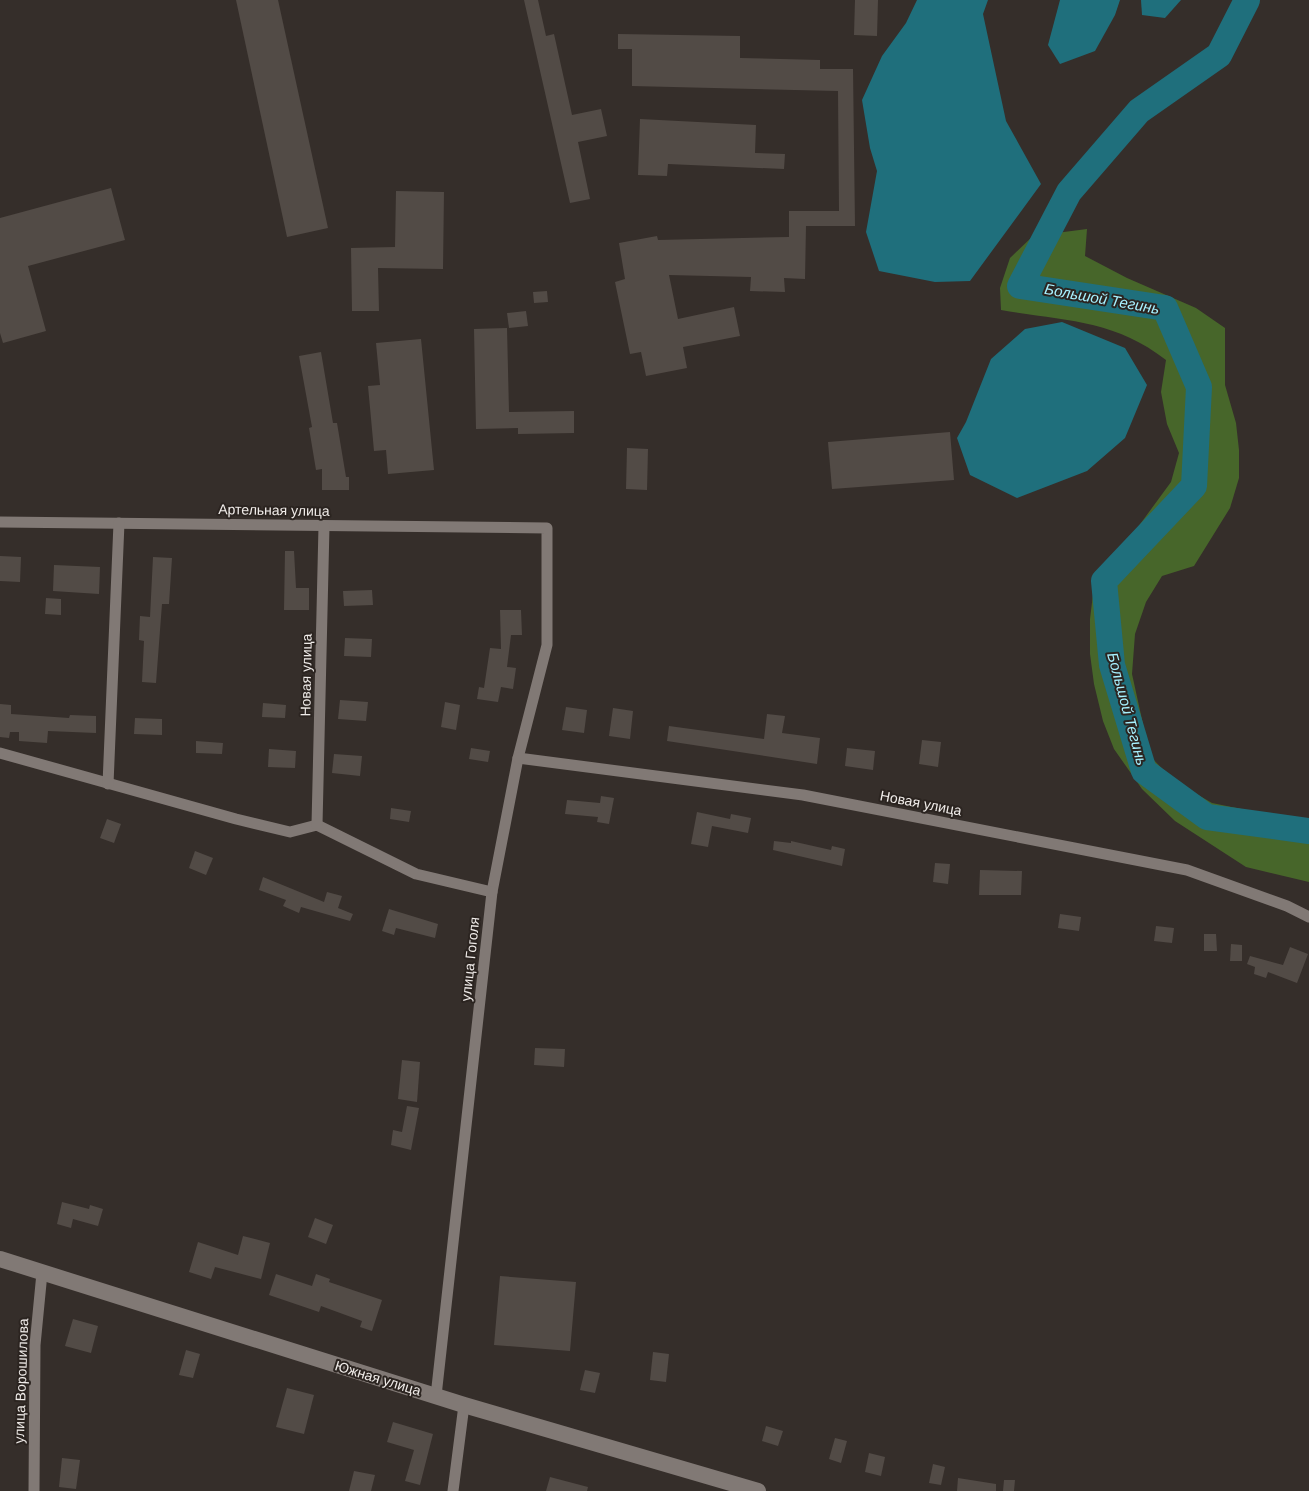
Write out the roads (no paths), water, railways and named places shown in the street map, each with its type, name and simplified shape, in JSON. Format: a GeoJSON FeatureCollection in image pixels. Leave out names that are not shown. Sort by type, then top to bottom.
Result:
{"type":"FeatureCollection","features":[{"type":"Feature","properties":{"kind":"street","name":"Артельная улица"},"geometry":{"type":"LineString","coordinates":[[0,522],[547,528]]}},
{"type":"Feature","properties":{"kind":"street"},"geometry":{"type":"LineString","coordinates":[[108,784],[119,523]]}},
{"type":"Feature","properties":{"kind":"street","name":"Новая улица"},"geometry":{"type":"LineString","coordinates":[[317,825],[324,526]]}},
{"type":"Feature","properties":{"kind":"street","name":"улица Гоголя"},"geometry":{"type":"LineString","coordinates":[[436,1396],[492,892],[518,758],[547,645],[547,528]]}},
{"type":"Feature","properties":{"kind":"street"},"geometry":{"type":"LineString","coordinates":[[0,753],[108,784],[290,832],[317,825],[416,874],[492,892]]}},
{"type":"Feature","properties":{"kind":"street","name":"Новая улица"},"geometry":{"type":"LineString","coordinates":[[518,758],[803,795],[1188,870],[1287,906],[1309,917]]}},
{"type":"Feature","properties":{"kind":"street","name":"Южная улица"},"geometry":{"type":"LineString","coordinates":[[0,1259],[464,1405],[758,1491]]}},
{"type":"Feature","properties":{"kind":"street","name":"улица Ворошилова"},"geometry":{"type":"LineString","coordinates":[[34,1491],[35,1345],[42,1273]]}},
{"type":"Feature","properties":{"kind":"street"},"geometry":{"type":"LineString","coordinates":[[453,1491],[464,1405]]}},
{"type":"Feature","properties":{"kind":"water"},"geometry":{"type":"Polygon","coordinates":[[[917,0],[988,0],[983,14],[1006,121],[1041,184],[970,281],[935,282],[879,271],[866,232],[877,171],[870,148],[862,100],[882,56],[906,23],[917,0]]]}},
{"type":"Feature","properties":{"kind":"water"},"geometry":{"type":"Polygon","coordinates":[[[1060,0],[1120,0],[1115,15],[1095,51],[1060,64],[1048,45],[1060,0]]]}},
{"type":"Feature","properties":{"kind":"water"},"geometry":{"type":"Polygon","coordinates":[[[1141,0],[1181,0],[1165,18],[1142,15],[1141,0]]]}},
{"type":"Feature","properties":{"kind":"water"},"geometry":{"type":"Polygon","coordinates":[[[1062,322],[1125,348],[1147,385],[1125,438],[1087,471],[1017,498],[970,475],[957,438],[966,422],[991,359],[1025,329],[1062,322]]]}},
{"type":"Feature","properties":{"kind":"waterway","name":"Большой Тегинь"},"geometry":{"type":"LineString","coordinates":[[1247,0],[1219,55],[1139,111],[1069,192],[1020,286],[1165,308],[1199,387],[1194,486],[1104,581],[1112,665],[1144,771],[1207,817],[1309,831]]}}]}
